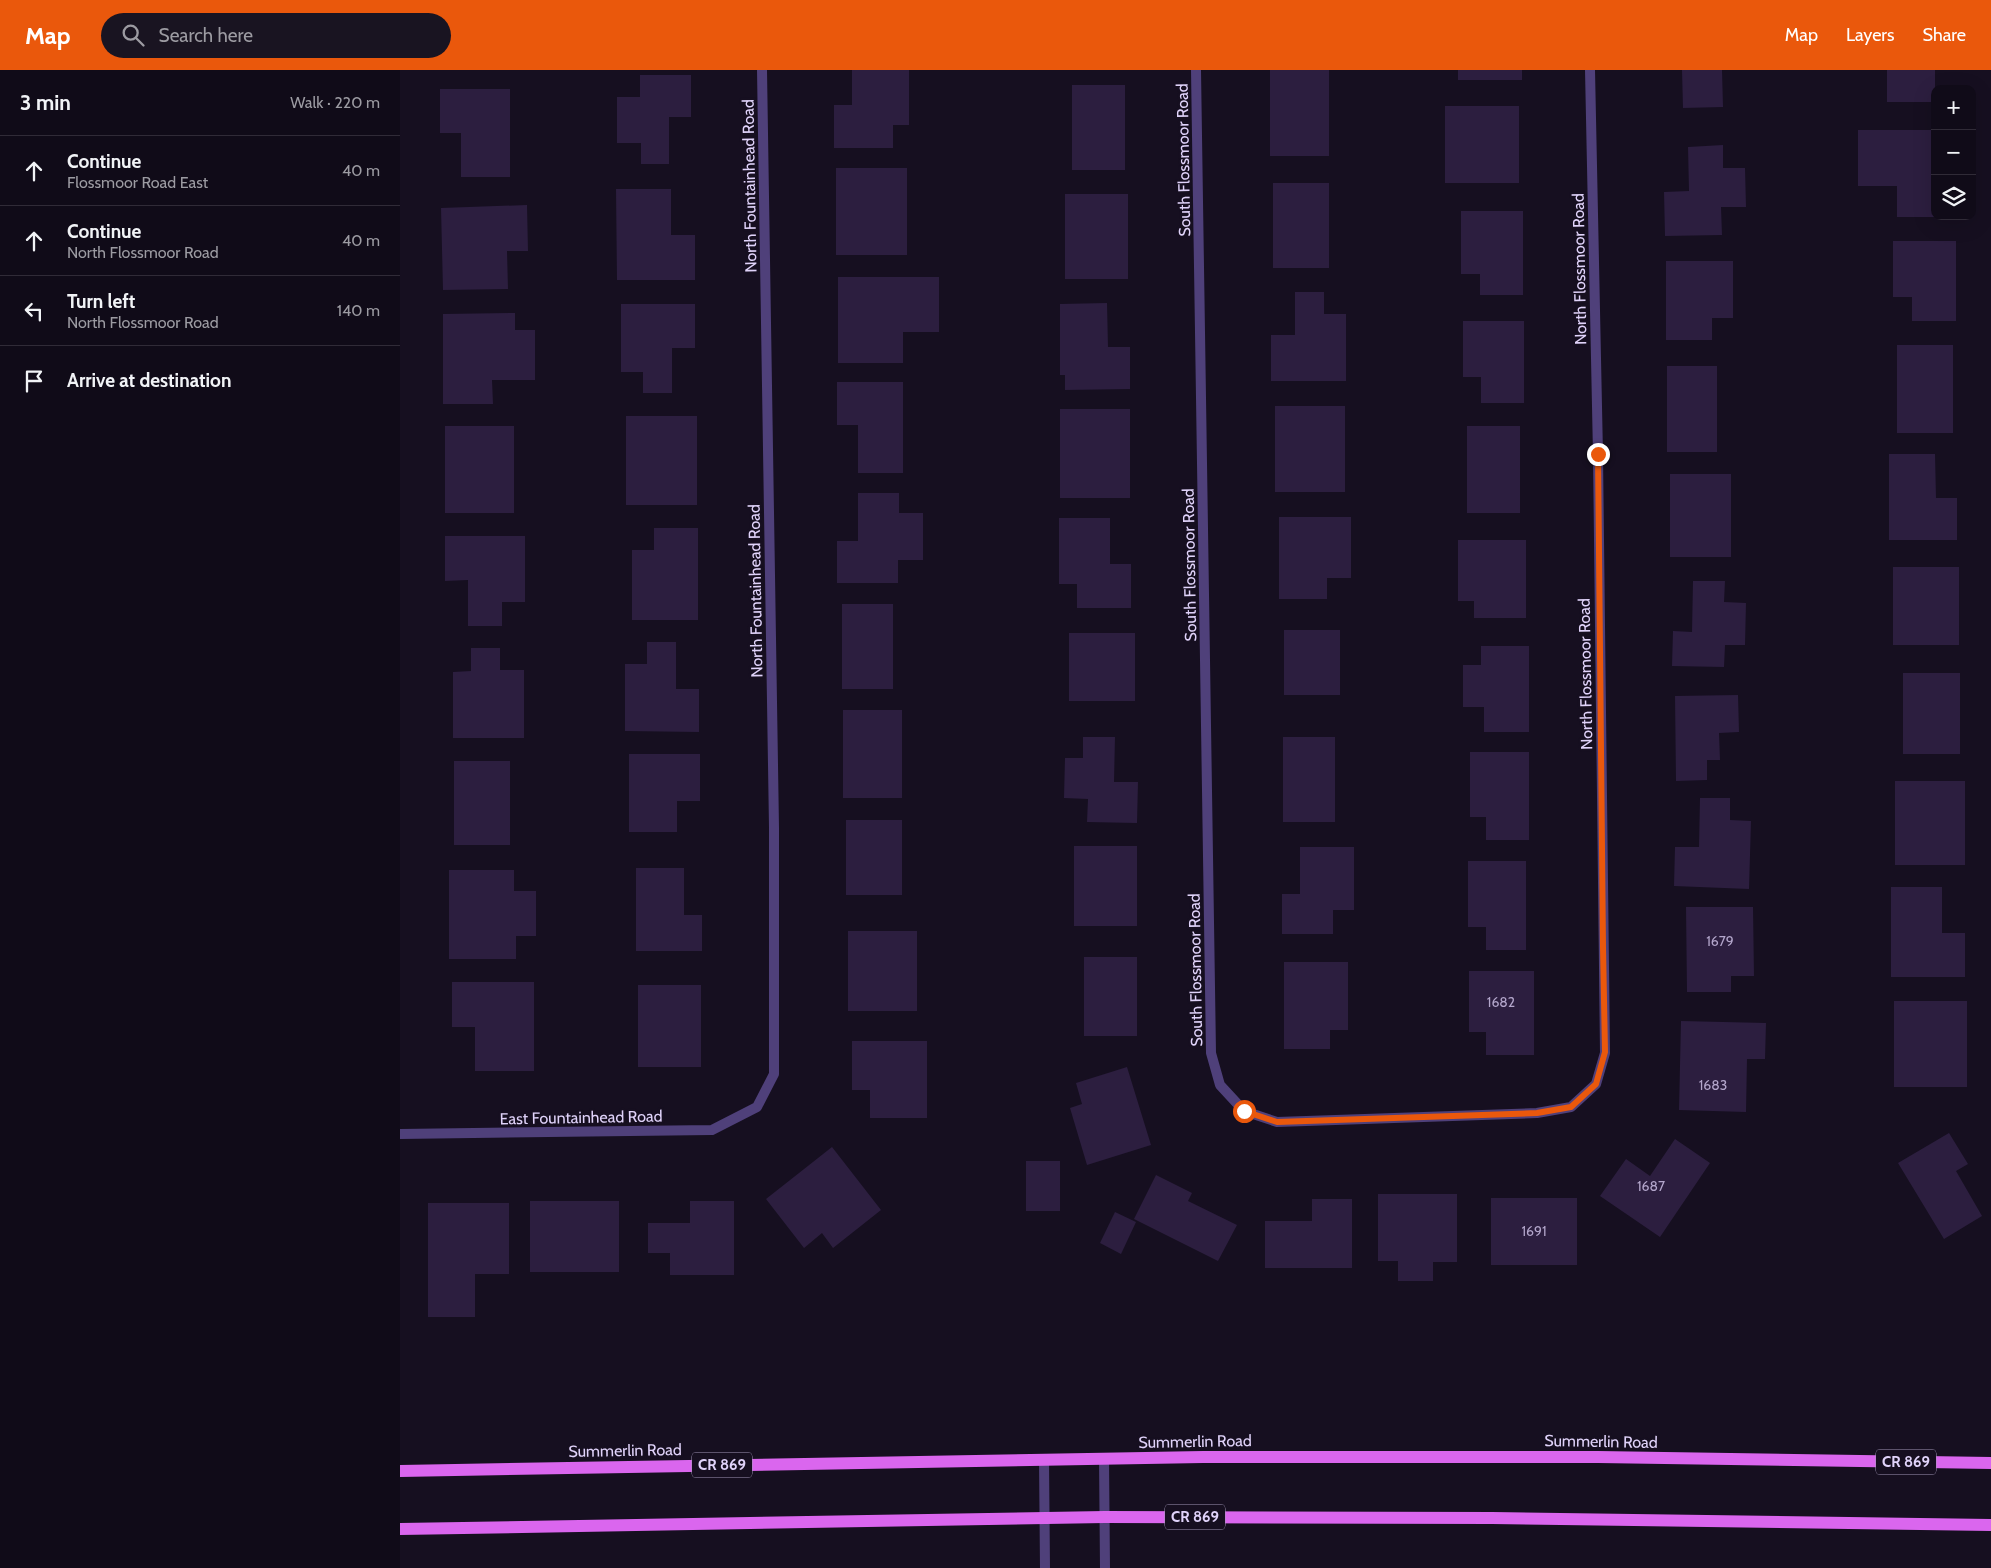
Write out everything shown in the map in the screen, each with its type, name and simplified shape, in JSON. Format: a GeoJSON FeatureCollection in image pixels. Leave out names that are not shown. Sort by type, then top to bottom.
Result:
{"type":"FeatureCollection","features":[{"type":"Feature","properties":{"kind":"main road","name":"Summerlin Road"},"geometry":{"type":"LineString","coordinates":[[400,1471],[1204,1456],[1598,1456],[1991,1464]]}},
{"type":"Feature","properties":{"kind":"main road","name":"CR 869"},"geometry":{"type":"LineString","coordinates":[[400,1529],[1045,1517],[1492,1518],[1991,1526]]}},
{"type":"Feature","properties":{"kind":"street","name":"North Fountainhead Road"},"geometry":{"type":"LineString","coordinates":[[757,1107],[774,1074],[774,828],[762,70]]}},
{"type":"Feature","properties":{"kind":"street","name":"South Flossmoor Road"},"geometry":{"type":"LineString","coordinates":[[1196,70],[1213,1059],[1220,1085],[1244,1111],[1277,1122],[1413,1117]]}},
{"type":"Feature","properties":{"kind":"street","name":"North Flossmoor Road"},"geometry":{"type":"LineString","coordinates":[[1413,1117],[1537,1113],[1571,1107],[1596,1084],[1605,1052],[1598,444],[1590,70]]}},
{"type":"Feature","properties":{"kind":"street","name":"East Fountainhead Road"},"geometry":{"type":"LineString","coordinates":[[400,1134],[712,1130],[757,1107]]}},
{"type":"Feature","properties":{"kind":"street"},"geometry":{"type":"LineString","coordinates":[[1104,1458],[1105,1568]]}},
{"type":"Feature","properties":{"kind":"street"},"geometry":{"type":"LineString","coordinates":[[1044,1459],[1045,1568]]}},
{"type":"Feature","properties":{"kind":"building"},"geometry":{"type":"Polygon","coordinates":[[[852,70],[909,70],[909,125],[893,125],[893,148],[834,148],[834,105],[852,105],[852,70]]]}},
{"type":"Feature","properties":{"kind":"building"},"geometry":{"type":"Polygon","coordinates":[[[1270,70],[1329,70],[1329,156],[1270,156],[1270,70]]]}},
{"type":"Feature","properties":{"kind":"building"},"geometry":{"type":"Polygon","coordinates":[[[1458,70],[1522,70],[1522,80],[1458,80],[1458,70]]]}},
{"type":"Feature","properties":{"kind":"building"},"geometry":{"type":"Polygon","coordinates":[[[1682,70],[1722,70],[1723,107],[1683,108],[1682,70]]]}},
{"type":"Feature","properties":{"kind":"building"},"geometry":{"type":"Polygon","coordinates":[[[1887,70],[1935,70],[1935,85],[1931,85],[1931,102],[1887,102],[1887,70]]]}},
{"type":"Feature","properties":{"kind":"building"},"geometry":{"type":"Polygon","coordinates":[[[640,75],[691,75],[691,117],[669,117],[669,164],[641,164],[641,143],[617,143],[617,97],[640,97],[640,75]]]}},
{"type":"Feature","properties":{"kind":"building"},"geometry":{"type":"Polygon","coordinates":[[[1072,85],[1125,85],[1125,170],[1072,170],[1072,85]]]}},
{"type":"Feature","properties":{"kind":"building"},"geometry":{"type":"Polygon","coordinates":[[[440,89],[510,89],[510,177],[461,177],[461,133],[440,133],[440,89]]]}},
{"type":"Feature","properties":{"kind":"building"},"geometry":{"type":"Polygon","coordinates":[[[1445,106],[1519,106],[1519,183],[1445,183],[1445,106]]]}},
{"type":"Feature","properties":{"kind":"building"},"geometry":{"type":"Polygon","coordinates":[[[1858,130],[1931,130],[1931,217],[1897,217],[1897,186],[1858,186],[1858,130]]]}},
{"type":"Feature","properties":{"kind":"building"},"geometry":{"type":"Polygon","coordinates":[[[1723,145],[1723,168],[1745,168],[1746,207],[1721,207],[1722,235],[1665,236],[1664,192],[1689,191],[1688,147],[1723,145]]]}},
{"type":"Feature","properties":{"kind":"building"},"geometry":{"type":"Polygon","coordinates":[[[836,168],[907,168],[907,255],[836,255],[836,168]]]}},
{"type":"Feature","properties":{"kind":"building"},"geometry":{"type":"Polygon","coordinates":[[[1273,183],[1329,183],[1329,268],[1273,268],[1273,183]]]}},
{"type":"Feature","properties":{"kind":"building"},"geometry":{"type":"Polygon","coordinates":[[[616,189],[671,189],[671,235],[695,235],[695,280],[617,280],[616,189]]]}},
{"type":"Feature","properties":{"kind":"building"},"geometry":{"type":"Polygon","coordinates":[[[1065,194],[1128,194],[1128,279],[1065,279],[1065,194]]]}},
{"type":"Feature","properties":{"kind":"building"},"geometry":{"type":"Polygon","coordinates":[[[527,205],[528,251],[507,251],[508,289],[443,290],[441,208],[527,205]]]}},
{"type":"Feature","properties":{"kind":"building"},"geometry":{"type":"Polygon","coordinates":[[[1461,211],[1523,211],[1523,295],[1480,295],[1480,274],[1461,274],[1461,211]]]}},
{"type":"Feature","properties":{"kind":"building"},"geometry":{"type":"Polygon","coordinates":[[[1893,241],[1956,241],[1956,321],[1912,321],[1912,297],[1893,297],[1893,241]]]}},
{"type":"Feature","properties":{"kind":"building"},"geometry":{"type":"Polygon","coordinates":[[[1666,261],[1733,261],[1733,318],[1712,318],[1712,340],[1666,340],[1666,261]]]}},
{"type":"Feature","properties":{"kind":"building"},"geometry":{"type":"Polygon","coordinates":[[[838,277],[939,277],[939,332],[903,332],[903,363],[838,363],[838,277]]]}},
{"type":"Feature","properties":{"kind":"building"},"geometry":{"type":"Polygon","coordinates":[[[1295,292],[1324,292],[1324,314],[1346,314],[1346,381],[1271,381],[1271,335],[1295,335],[1295,292]]]}},
{"type":"Feature","properties":{"kind":"building"},"geometry":{"type":"Polygon","coordinates":[[[1107,303],[1108,347],[1130,347],[1130,389],[1065,390],[1065,375],[1060,375],[1060,304],[1107,303]]]}},
{"type":"Feature","properties":{"kind":"building"},"geometry":{"type":"Polygon","coordinates":[[[621,304],[695,304],[695,348],[672,348],[672,393],[643,393],[643,372],[621,372],[621,304]]]}},
{"type":"Feature","properties":{"kind":"building"},"geometry":{"type":"Polygon","coordinates":[[[515,313],[515,330],[535,330],[535,380],[492,380],[493,404],[443,404],[443,314],[515,313]]]}},
{"type":"Feature","properties":{"kind":"building"},"geometry":{"type":"Polygon","coordinates":[[[1463,321],[1524,321],[1524,403],[1481,403],[1481,377],[1463,377],[1463,321]]]}},
{"type":"Feature","properties":{"kind":"building"},"geometry":{"type":"Polygon","coordinates":[[[1897,345],[1953,345],[1953,433],[1897,433],[1897,345]]]}},
{"type":"Feature","properties":{"kind":"building"},"geometry":{"type":"Polygon","coordinates":[[[1667,366],[1717,366],[1717,452],[1667,452],[1667,366]]]}},
{"type":"Feature","properties":{"kind":"building"},"geometry":{"type":"Polygon","coordinates":[[[837,382],[903,382],[903,473],[858,473],[858,425],[837,425],[837,382]]]}},
{"type":"Feature","properties":{"kind":"building"},"geometry":{"type":"Polygon","coordinates":[[[1275,406],[1345,406],[1345,492],[1275,492],[1275,406]]]}},
{"type":"Feature","properties":{"kind":"building"},"geometry":{"type":"Polygon","coordinates":[[[1060,409],[1130,409],[1130,498],[1060,498],[1060,409]]]}},
{"type":"Feature","properties":{"kind":"building"},"geometry":{"type":"Polygon","coordinates":[[[626,416],[697,416],[697,505],[626,505],[626,416]]]}},
{"type":"Feature","properties":{"kind":"building"},"geometry":{"type":"Polygon","coordinates":[[[445,426],[514,426],[514,513],[445,513],[445,426]]]}},
{"type":"Feature","properties":{"kind":"building"},"geometry":{"type":"Polygon","coordinates":[[[1467,426],[1520,426],[1520,513],[1467,513],[1467,426]]]}},
{"type":"Feature","properties":{"kind":"building"},"geometry":{"type":"Polygon","coordinates":[[[1889,454],[1935,454],[1936,498],[1957,498],[1957,540],[1889,540],[1889,454]]]}},
{"type":"Feature","properties":{"kind":"building"},"geometry":{"type":"Polygon","coordinates":[[[1670,474],[1731,474],[1731,557],[1670,557],[1670,474]]]}},
{"type":"Feature","properties":{"kind":"building"},"geometry":{"type":"Polygon","coordinates":[[[858,493],[899,493],[899,513],[923,513],[923,560],[898,560],[898,583],[837,583],[837,541],[858,541],[858,493]]]}},
{"type":"Feature","properties":{"kind":"building"},"geometry":{"type":"Polygon","coordinates":[[[1279,517],[1351,517],[1351,578],[1327,578],[1327,599],[1279,599],[1279,517]]]}},
{"type":"Feature","properties":{"kind":"building"},"geometry":{"type":"Polygon","coordinates":[[[1059,518],[1110,518],[1110,564],[1131,564],[1131,608],[1077,608],[1077,584],[1059,584],[1059,518]]]}},
{"type":"Feature","properties":{"kind":"building"},"geometry":{"type":"Polygon","coordinates":[[[654,528],[698,528],[698,620],[632,620],[632,550],[654,550],[654,528]]]}},
{"type":"Feature","properties":{"kind":"building"},"geometry":{"type":"Polygon","coordinates":[[[445,536],[525,536],[525,602],[502,602],[502,626],[468,626],[468,580],[445,581],[445,536]]]}},
{"type":"Feature","properties":{"kind":"building"},"geometry":{"type":"Polygon","coordinates":[[[1458,540],[1526,540],[1526,618],[1474,618],[1474,601],[1458,601],[1458,540]]]}},
{"type":"Feature","properties":{"kind":"building"},"geometry":{"type":"Polygon","coordinates":[[[1893,567],[1959,567],[1959,645],[1893,645],[1893,567]]]}},
{"type":"Feature","properties":{"kind":"building"},"geometry":{"type":"Polygon","coordinates":[[[1693,581],[1725,581],[1724,602],[1746,603],[1745,645],[1725,645],[1724,667],[1672,666],[1673,631],[1692,632],[1693,581]]]}},
{"type":"Feature","properties":{"kind":"building"},"geometry":{"type":"Polygon","coordinates":[[[842,604],[893,604],[893,689],[842,689],[842,604]]]}},
{"type":"Feature","properties":{"kind":"building"},"geometry":{"type":"Polygon","coordinates":[[[1284,630],[1340,630],[1340,695],[1284,695],[1284,630]]]}},
{"type":"Feature","properties":{"kind":"building"},"geometry":{"type":"Polygon","coordinates":[[[1069,633],[1135,633],[1135,701],[1069,701],[1069,633]]]}},
{"type":"Feature","properties":{"kind":"building"},"geometry":{"type":"Polygon","coordinates":[[[647,642],[676,642],[676,689],[699,689],[699,732],[625,731],[625,664],[647,664],[647,642]]]}},
{"type":"Feature","properties":{"kind":"building"},"geometry":{"type":"Polygon","coordinates":[[[1481,646],[1529,646],[1529,732],[1484,732],[1484,707],[1463,707],[1463,665],[1481,665],[1481,646]]]}},
{"type":"Feature","properties":{"kind":"building"},"geometry":{"type":"Polygon","coordinates":[[[471,648],[500,648],[500,670],[524,670],[524,738],[453,738],[453,672],[471,671],[471,648]]]}},
{"type":"Feature","properties":{"kind":"building"},"geometry":{"type":"Polygon","coordinates":[[[1903,673],[1960,673],[1960,754],[1903,754],[1903,673]]]}},
{"type":"Feature","properties":{"kind":"building"},"geometry":{"type":"Polygon","coordinates":[[[1738,695],[1739,732],[1719,733],[1720,760],[1707,760],[1707,780],[1676,781],[1675,696],[1738,695]]]}},
{"type":"Feature","properties":{"kind":"building"},"geometry":{"type":"Polygon","coordinates":[[[843,710],[902,710],[902,798],[843,798],[843,710]]]}},
{"type":"Feature","properties":{"kind":"building"},"geometry":{"type":"Polygon","coordinates":[[[1083,737],[1115,737],[1114,782],[1138,782],[1137,823],[1087,822],[1088,799],[1064,798],[1065,758],[1083,758],[1083,737]]]}},
{"type":"Feature","properties":{"kind":"building"},"geometry":{"type":"Polygon","coordinates":[[[1283,737],[1335,737],[1335,822],[1283,822],[1283,737]]]}},
{"type":"Feature","properties":{"kind":"building"},"geometry":{"type":"Polygon","coordinates":[[[1470,752],[1529,752],[1529,840],[1486,840],[1486,817],[1470,817],[1470,752]]]}},
{"type":"Feature","properties":{"kind":"building"},"geometry":{"type":"Polygon","coordinates":[[[629,754],[700,754],[700,801],[677,801],[677,832],[629,832],[629,754]]]}},
{"type":"Feature","properties":{"kind":"building"},"geometry":{"type":"Polygon","coordinates":[[[454,761],[510,761],[510,845],[454,845],[454,761]]]}},
{"type":"Feature","properties":{"kind":"building"},"geometry":{"type":"Polygon","coordinates":[[[1895,781],[1965,781],[1965,865],[1895,865],[1895,781]]]}},
{"type":"Feature","properties":{"kind":"building"},"geometry":{"type":"Polygon","coordinates":[[[1700,798],[1730,798],[1730,820],[1751,821],[1749,889],[1674,886],[1675,847],[1699,847],[1700,798]]]}},
{"type":"Feature","properties":{"kind":"building"},"geometry":{"type":"Polygon","coordinates":[[[846,820],[902,820],[902,895],[846,895],[846,820]]]}},
{"type":"Feature","properties":{"kind":"building"},"geometry":{"type":"Polygon","coordinates":[[[1074,846],[1137,846],[1137,926],[1074,926],[1074,846]]]}},
{"type":"Feature","properties":{"kind":"building"},"geometry":{"type":"Polygon","coordinates":[[[1300,847],[1354,847],[1354,910],[1333,910],[1333,934],[1282,934],[1282,894],[1300,894],[1300,847]]]}},
{"type":"Feature","properties":{"kind":"building"},"geometry":{"type":"Polygon","coordinates":[[[1468,861],[1526,861],[1526,950],[1486,950],[1486,927],[1468,927],[1468,861]]]}},
{"type":"Feature","properties":{"kind":"building"},"geometry":{"type":"Polygon","coordinates":[[[636,868],[684,868],[684,915],[702,915],[702,951],[636,951],[636,868]]]}},
{"type":"Feature","properties":{"kind":"building"},"geometry":{"type":"Polygon","coordinates":[[[449,870],[514,870],[514,891],[536,891],[536,936],[516,936],[516,959],[449,959],[449,870]]]}},
{"type":"Feature","properties":{"kind":"building"},"geometry":{"type":"Polygon","coordinates":[[[1891,887],[1942,887],[1942,933],[1965,933],[1965,977],[1891,977],[1891,887]]]}},
{"type":"Feature","properties":{"kind":"building"},"geometry":{"type":"Polygon","coordinates":[[[1686,907],[1753,907],[1754,976],[1731,976],[1731,992],[1687,992],[1686,907]]]}},
{"type":"Feature","properties":{"kind":"building"},"geometry":{"type":"Polygon","coordinates":[[[848,931],[917,931],[917,1011],[848,1011],[848,931]]]}},
{"type":"Feature","properties":{"kind":"building"},"geometry":{"type":"Polygon","coordinates":[[[1084,957],[1137,957],[1137,1036],[1084,1036],[1084,957]]]}},
{"type":"Feature","properties":{"kind":"building"},"geometry":{"type":"Polygon","coordinates":[[[1284,962],[1348,962],[1348,1030],[1330,1030],[1330,1049],[1284,1049],[1284,962]]]}},
{"type":"Feature","properties":{"kind":"building"},"geometry":{"type":"Polygon","coordinates":[[[1469,971],[1534,971],[1534,1055],[1486,1055],[1486,1032],[1469,1032],[1469,971]]]}},
{"type":"Feature","properties":{"kind":"building"},"geometry":{"type":"Polygon","coordinates":[[[452,982],[534,982],[534,1071],[475,1071],[475,1027],[452,1027],[452,982]]]}},
{"type":"Feature","properties":{"kind":"building"},"geometry":{"type":"Polygon","coordinates":[[[638,985],[701,985],[701,1067],[638,1067],[638,985]]]}},
{"type":"Feature","properties":{"kind":"building"},"geometry":{"type":"Polygon","coordinates":[[[1894,1001],[1967,1001],[1967,1087],[1894,1087],[1894,1001]]]}},
{"type":"Feature","properties":{"kind":"building"},"geometry":{"type":"Polygon","coordinates":[[[1681,1021],[1766,1023],[1765,1059],[1747,1059],[1746,1112],[1679,1110],[1681,1021]]]}},
{"type":"Feature","properties":{"kind":"building"},"geometry":{"type":"Polygon","coordinates":[[[852,1041],[927,1041],[927,1118],[870,1118],[870,1090],[852,1090],[852,1041]]]}},
{"type":"Feature","properties":{"kind":"building"},"geometry":{"type":"Polygon","coordinates":[[[1127,1067],[1151,1145],[1087,1165],[1070,1108],[1082,1104],[1076,1083],[1127,1067]]]}},
{"type":"Feature","properties":{"kind":"building"},"geometry":{"type":"Polygon","coordinates":[[[1949,1133],[1968,1164],[1956,1171],[1982,1216],[1944,1239],[1898,1163],[1949,1133]]]}},
{"type":"Feature","properties":{"kind":"building"},"geometry":{"type":"Polygon","coordinates":[[[1675,1139],[1710,1163],[1660,1237],[1600,1196],[1626,1159],[1650,1176],[1675,1139]]]}},
{"type":"Feature","properties":{"kind":"building"},"geometry":{"type":"Polygon","coordinates":[[[832,1147],[881,1210],[833,1248],[822,1233],[804,1248],[766,1199],[832,1147]]]}},
{"type":"Feature","properties":{"kind":"building"},"geometry":{"type":"Polygon","coordinates":[[[1026,1161],[1060,1161],[1060,1211],[1026,1211],[1026,1161]]]}},
{"type":"Feature","properties":{"kind":"building"},"geometry":{"type":"Polygon","coordinates":[[[1156,1175],[1192,1193],[1188,1201],[1237,1225],[1218,1261],[1134,1219],[1156,1175]]]}},
{"type":"Feature","properties":{"kind":"building"},"geometry":{"type":"Polygon","coordinates":[[[1378,1194],[1457,1194],[1457,1262],[1433,1262],[1433,1281],[1398,1281],[1398,1261],[1378,1261],[1378,1194]]]}},
{"type":"Feature","properties":{"kind":"building"},"geometry":{"type":"Polygon","coordinates":[[[1491,1198],[1577,1198],[1577,1265],[1491,1265],[1491,1198]]]}},
{"type":"Feature","properties":{"kind":"building"},"geometry":{"type":"Polygon","coordinates":[[[1312,1199],[1352,1199],[1352,1268],[1265,1268],[1265,1221],[1312,1221],[1312,1199]]]}},
{"type":"Feature","properties":{"kind":"building"},"geometry":{"type":"Polygon","coordinates":[[[530,1201],[619,1201],[619,1272],[530,1272],[530,1201]]]}},
{"type":"Feature","properties":{"kind":"building"},"geometry":{"type":"Polygon","coordinates":[[[690,1201],[734,1201],[734,1275],[670,1275],[670,1253],[648,1253],[648,1223],[690,1223],[690,1201]]]}},
{"type":"Feature","properties":{"kind":"building"},"geometry":{"type":"Polygon","coordinates":[[[428,1203],[509,1203],[509,1274],[475,1274],[475,1317],[428,1317],[428,1203]]]}},
{"type":"Feature","properties":{"kind":"building"},"geometry":{"type":"Polygon","coordinates":[[[1115,1212],[1136,1222],[1121,1254],[1100,1243],[1115,1212]]]}},
{"type":"Feature","properties":{"kind":"route"},"geometry":{"type":"LineString","coordinates":[[1244,1111],[1277,1122],[1537,1113],[1571,1107],[1596,1084],[1605,1052],[1606,1016],[1603,947],[1598,454]]}}]}
